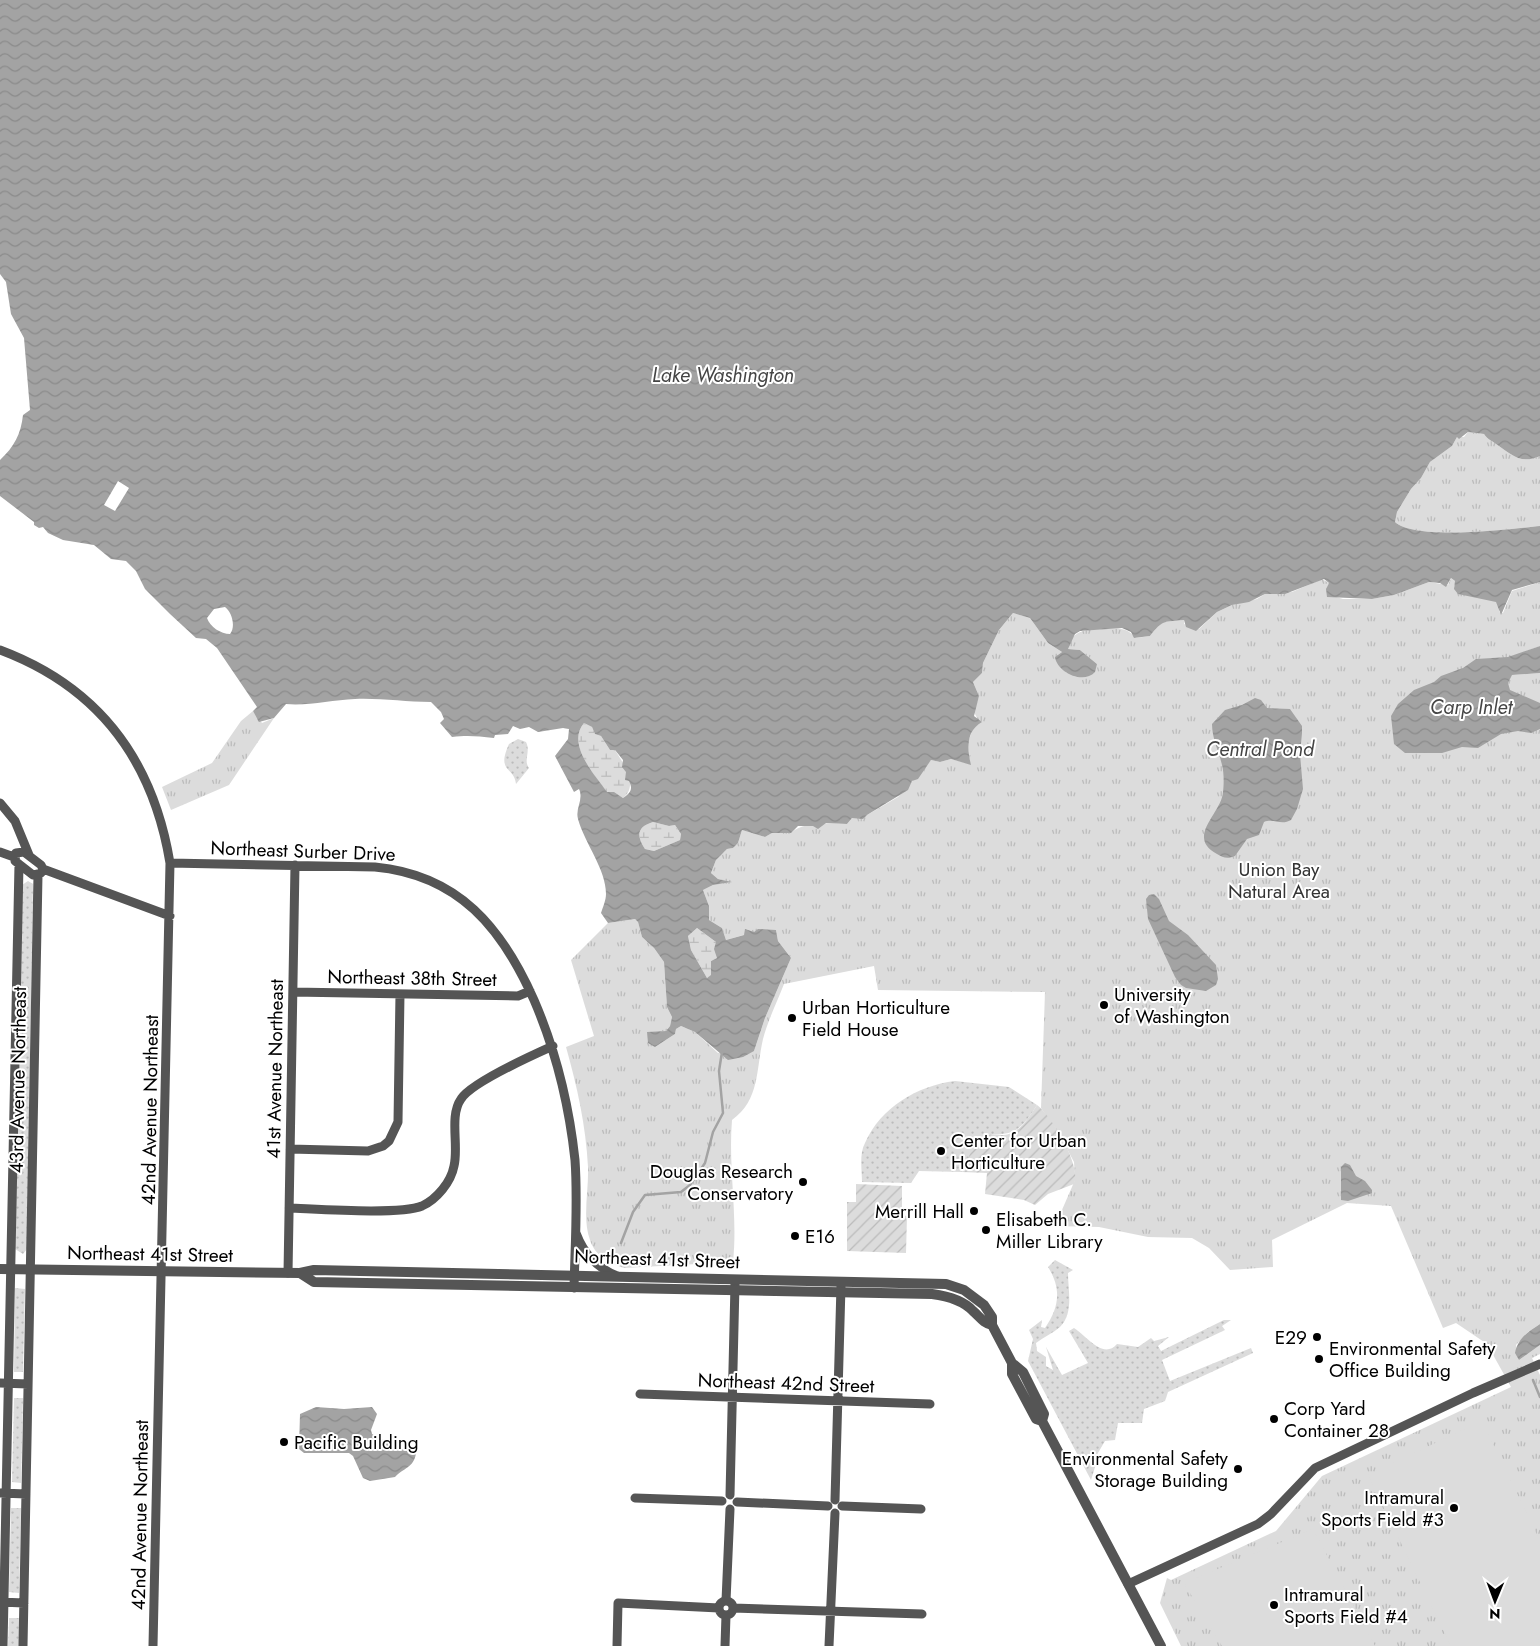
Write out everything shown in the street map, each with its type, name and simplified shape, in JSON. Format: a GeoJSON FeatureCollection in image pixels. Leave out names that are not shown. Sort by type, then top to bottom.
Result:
{"type":"FeatureCollection","features":[{"type":"Feature","properties":{"kind":"street","name":"42nd Avenue Northeast"},"geometry":{"type":"LineString","coordinates":[[0,650],[48,671],[96,709],[122,738],[142,772],[153,796],[164,826],[170,863],[163,1271],[153,1646]]}},
{"type":"Feature","properties":{"kind":"street"},"geometry":{"type":"LineString","coordinates":[[0,803],[15,821],[29,855]]}},
{"type":"Feature","properties":{"kind":"street"},"geometry":{"type":"LineString","coordinates":[[0,852],[16,860],[33,875],[40,872],[170,916]]}},
{"type":"Feature","properties":{"kind":"street"},"geometry":{"type":"LineString","coordinates":[[16,860],[16,853],[20,852],[29,855],[41,865],[40,872]]}},
{"type":"Feature","properties":{"kind":"street","name":"43rd Avenue Northeast"},"geometry":{"type":"LineString","coordinates":[[3,1646],[5,1269],[16,860]]}},
{"type":"Feature","properties":{"kind":"street","name":"Northeast Surber Drive"},"geometry":{"type":"LineString","coordinates":[[170,863],[386,868],[418,875],[446,888],[476,910],[489,923],[514,960],[530,991],[553,1046],[563,1085],[571,1127],[575,1172],[574,1288]]}},
{"type":"Feature","properties":{"kind":"street","name":"41st Avenue Northeast"},"geometry":{"type":"LineString","coordinates":[[288,1273],[295,865]]}},
{"type":"Feature","properties":{"kind":"street","name":"43rd Avenue Northeast"},"geometry":{"type":"LineString","coordinates":[[23,1646],[40,872]]}},
{"type":"Feature","properties":{"kind":"street","name":"Northeast 38th Street"},"geometry":{"type":"LineString","coordinates":[[293,992],[518,996],[530,991]]}},
{"type":"Feature","properties":{"kind":"street"},"geometry":{"type":"LineString","coordinates":[[290,1150],[368,1151],[376,1150],[389,1142],[398,1122],[400,994]]}},
{"type":"Feature","properties":{"kind":"street"},"geometry":{"type":"LineString","coordinates":[[289,1208],[401,1210],[423,1205],[440,1192],[453,1172],[456,1115],[460,1099],[471,1090],[526,1056],[553,1046]]}},
{"type":"Feature","properties":{"kind":"street"},"geometry":{"type":"LineString","coordinates":[[574,1228],[580,1242],[594,1262],[601,1269],[617,1276]]}},
{"type":"Feature","properties":{"kind":"street","name":"Northeast 41st Street"},"geometry":{"type":"LineString","coordinates":[[5,1269],[288,1273],[314,1270],[918,1282],[954,1286],[970,1294],[984,1305],[992,1317],[992,1325],[1012,1363],[1022,1372],[1044,1414],[1042,1421],[1161,1646]]}},
{"type":"Feature","properties":{"kind":"street","name":"Northeast 41st Street"},"geometry":{"type":"LineString","coordinates":[[300,1273],[314,1282],[840,1292],[942,1296],[967,1306],[981,1321],[992,1325]]}},
{"type":"Feature","properties":{"kind":"street"},"geometry":{"type":"LineString","coordinates":[[730,1495],[735,1279]]}},
{"type":"Feature","properties":{"kind":"street"},"geometry":{"type":"LineString","coordinates":[[829,1646],[841,1281]]}},
{"type":"Feature","properties":{"kind":"street"},"geometry":{"type":"LineString","coordinates":[[1128,1584],[1258,1524],[1271,1514],[1315,1468],[1510,1376],[1540,1364]]}},
{"type":"Feature","properties":{"kind":"street"},"geometry":{"type":"LineString","coordinates":[[4,1383],[28,1384]]}},
{"type":"Feature","properties":{"kind":"street","name":"Northeast 42nd Street"},"geometry":{"type":"LineString","coordinates":[[640,1394],[930,1404]]}},
{"type":"Feature","properties":{"kind":"street"},"geometry":{"type":"LineString","coordinates":[[3,1493],[26,1494]]}},
{"type":"Feature","properties":{"kind":"street"},"geometry":{"type":"LineString","coordinates":[[722,1501],[724,1497],[730,1495],[735,1497],[737,1502]]}},
{"type":"Feature","properties":{"kind":"street"},"geometry":{"type":"LineString","coordinates":[[635,1498],[722,1501]]}},
{"type":"Feature","properties":{"kind":"street"},"geometry":{"type":"LineString","coordinates":[[722,1501],[724,1506],[730,1509]]}},
{"type":"Feature","properties":{"kind":"street"},"geometry":{"type":"LineString","coordinates":[[737,1502],[921,1509]]}},
{"type":"Feature","properties":{"kind":"street"},"geometry":{"type":"LineString","coordinates":[[730,1509],[735,1507],[737,1502]]}},
{"type":"Feature","properties":{"kind":"street"},"geometry":{"type":"LineString","coordinates":[[726,1600],[730,1509]]}},
{"type":"Feature","properties":{"kind":"street"},"geometry":{"type":"LineString","coordinates":[[719,1608],[721,1603],[726,1600]]}},
{"type":"Feature","properties":{"kind":"street"},"geometry":{"type":"LineString","coordinates":[[726,1600],[732,1603],[733,1608],[731,1613],[726,1615]]}},
{"type":"Feature","properties":{"kind":"street"},"geometry":{"type":"LineString","coordinates":[[2,1602],[24,1603]]}},
{"type":"Feature","properties":{"kind":"street"},"geometry":{"type":"LineString","coordinates":[[617,1646],[618,1603],[719,1608]]}},
{"type":"Feature","properties":{"kind":"street"},"geometry":{"type":"LineString","coordinates":[[719,1608],[721,1613],[726,1615]]}},
{"type":"Feature","properties":{"kind":"street"},"geometry":{"type":"LineString","coordinates":[[733,1608],[922,1614]]}},
{"type":"Feature","properties":{"kind":"street"},"geometry":{"type":"LineString","coordinates":[[725,1646],[726,1615]]}},
{"type":"Feature","properties":{"kind":"green space"},"geometry":{"type":"Polygon","coordinates":[[[1468,432],[1484,434],[1511,455],[1521,459],[1540,456],[1540,526],[1486,531],[1442,532],[1406,528],[1395,522],[1397,512],[1430,462],[1452,446],[1457,437],[1464,437],[1468,432]]]}},
{"type":"Feature","properties":{"kind":"green space","name":"Union Bay Natural Area"},"geometry":{"type":"Polygon","coordinates":[[[1451,578],[1456,582],[1454,587],[1496,601],[1499,606],[1499,612],[1503,613],[1512,591],[1540,582],[1540,646],[1508,658],[1512,675],[1540,673],[1540,1324],[1528,1332],[1516,1345],[1519,1360],[1540,1345],[1540,1354],[1532,1358],[1540,1375],[1540,1646],[1181,1646],[1160,1603],[1167,1578],[1171,1580],[1276,1531],[1322,1476],[1511,1387],[1487,1344],[1456,1323],[1443,1328],[1391,1206],[1347,1203],[1272,1240],[1273,1267],[1230,1270],[1209,1248],[1192,1238],[1148,1237],[1099,1227],[1055,1226],[1075,1180],[1074,1162],[1058,1132],[1041,1108],[1045,992],[878,990],[874,966],[784,984],[765,1032],[752,1093],[748,1103],[732,1120],[733,1262],[624,1268],[613,1264],[599,1255],[592,1246],[586,1223],[588,1167],[585,1136],[577,1091],[566,1047],[594,1036],[571,960],[608,923],[635,919],[638,922],[642,937],[654,948],[664,962],[667,1007],[672,1017],[670,1026],[666,1031],[660,1032],[655,1047],[675,1034],[676,1029],[681,1026],[695,1032],[718,1053],[754,1051],[765,1018],[791,958],[778,941],[776,930],[754,932],[726,940],[722,928],[709,920],[709,906],[703,890],[713,885],[731,882],[718,879],[711,873],[716,860],[727,849],[733,848],[738,843],[742,830],[765,837],[772,833],[791,833],[802,826],[825,823],[847,824],[852,818],[867,815],[898,797],[931,760],[940,762],[951,759],[970,764],[968,742],[977,718],[974,712],[979,696],[973,682],[982,673],[983,663],[999,630],[1013,613],[1030,618],[1048,643],[1062,652],[1058,655],[1062,668],[1067,673],[1097,664],[1080,650],[1068,649],[1073,637],[1082,631],[1118,629],[1129,632],[1136,638],[1150,636],[1164,622],[1184,620],[1184,624],[1199,629],[1217,612],[1232,605],[1257,599],[1265,594],[1292,592],[1322,579],[1329,583],[1327,588],[1333,596],[1343,599],[1372,599],[1394,595],[1429,582],[1448,585],[1451,578]]]}},
{"type":"Feature","properties":{"kind":"green space"},"geometry":{"type":"Polygon","coordinates":[[[253,711],[262,723],[274,718],[229,785],[171,810],[162,787],[212,763],[241,721],[253,711]]]}},
{"type":"Feature","properties":{"kind":"green space"},"geometry":{"type":"Polygon","coordinates":[[[584,723],[592,727],[595,734],[601,736],[610,750],[615,750],[626,768],[630,787],[628,793],[623,798],[607,793],[584,759],[578,740],[579,731],[584,723]]]}},
{"type":"Feature","properties":{"kind":"green space"},"geometry":{"type":"Polygon","coordinates":[[[518,739],[526,742],[528,749],[527,765],[529,768],[516,784],[515,778],[505,765],[504,760],[509,744],[518,739]]]}},
{"type":"Feature","properties":{"kind":"green space"},"geometry":{"type":"Polygon","coordinates":[[[653,822],[669,826],[675,825],[681,834],[680,840],[654,851],[645,849],[640,840],[640,832],[644,826],[653,822]]]}},
{"type":"Feature","properties":{"kind":"green space"},"geometry":{"type":"Polygon","coordinates":[[[28,881],[33,884],[27,1249],[23,1254],[15,1249],[22,885],[28,881]]]}},
{"type":"Feature","properties":{"kind":"green space"},"geometry":{"type":"Polygon","coordinates":[[[697,928],[716,942],[717,958],[711,961],[711,976],[707,978],[691,950],[688,936],[697,928]]]}},
{"type":"Feature","properties":{"kind":"green space"},"geometry":{"type":"Polygon","coordinates":[[[955,1081],[1009,1087],[1037,1105],[1023,1124],[1012,1132],[989,1134],[965,1163],[962,1172],[919,1171],[911,1183],[862,1182],[861,1157],[863,1147],[880,1119],[890,1109],[914,1093],[955,1081]]]}},
{"type":"Feature","properties":{"kind":"green space"},"geometry":{"type":"Polygon","coordinates":[[[1037,1105],[1050,1119],[1070,1154],[1074,1165],[1074,1184],[1048,1194],[1035,1205],[1024,1200],[985,1194],[987,1173],[962,1172],[978,1136],[987,1134],[1002,1135],[1013,1132],[1022,1125],[1037,1105]]]}},
{"type":"Feature","properties":{"kind":"green space"},"geometry":{"type":"Polygon","coordinates":[[[856,1184],[902,1186],[902,1215],[907,1216],[906,1253],[847,1251],[847,1202],[856,1202],[856,1184]]]}},
{"type":"Feature","properties":{"kind":"green space"},"geometry":{"type":"Polygon","coordinates":[[[1055,1260],[1073,1270],[1068,1273],[1069,1309],[1060,1327],[1036,1343],[1037,1351],[1046,1357],[1046,1366],[1053,1370],[1046,1347],[1062,1375],[1088,1363],[1069,1331],[1074,1328],[1095,1345],[1106,1349],[1112,1348],[1117,1344],[1138,1347],[1151,1338],[1154,1341],[1169,1337],[1158,1346],[1161,1351],[1224,1320],[1231,1320],[1222,1326],[1225,1330],[1162,1360],[1170,1381],[1251,1348],[1253,1353],[1168,1392],[1165,1401],[1144,1409],[1142,1423],[1118,1423],[1115,1440],[1105,1441],[1095,1458],[1096,1464],[1091,1480],[1028,1361],[1033,1339],[1029,1330],[1042,1320],[1041,1327],[1045,1328],[1056,1306],[1057,1291],[1048,1267],[1055,1260]]]}},
{"type":"Feature","properties":{"kind":"green space"},"geometry":{"type":"Polygon","coordinates":[[[15,1288],[25,1289],[23,1372],[14,1372],[15,1288]]]}},
{"type":"Feature","properties":{"kind":"green space"},"geometry":{"type":"Polygon","coordinates":[[[14,1398],[23,1398],[21,1483],[12,1482],[14,1398]]]}},
{"type":"Feature","properties":{"kind":"green space","name":"Intramural Sports Field #3"},"geometry":{"type":"Polygon","coordinates":[[[1479,1422],[1483,1423],[1540,1541],[1540,1639],[1526,1646],[1451,1646],[1368,1475],[1479,1422]]]}},
{"type":"Feature","properties":{"kind":"green space"},"geometry":{"type":"Polygon","coordinates":[[[11,1508],[21,1508],[19,1593],[9,1592],[11,1508]]]}},
{"type":"Feature","properties":{"kind":"green space","name":"Intramural Sports Field #4"},"geometry":{"type":"Polygon","coordinates":[[[1313,1529],[1375,1646],[1222,1646],[1184,1583],[1313,1529]]]}},
{"type":"Feature","properties":{"kind":"green space"},"geometry":{"type":"Polygon","coordinates":[[[9,1618],[19,1618],[19,1646],[8,1646],[9,1618]]]}},
{"type":"Feature","properties":{"kind":"water","name":"Lake Washington"},"geometry":{"type":"Polygon","coordinates":[[[0,0],[1540,0],[1540,456],[1521,459],[1511,455],[1484,434],[1468,432],[1459,439],[1457,437],[1452,446],[1430,462],[1397,512],[1395,522],[1406,528],[1442,532],[1486,531],[1540,526],[1540,582],[1512,590],[1501,615],[1496,602],[1458,594],[1454,589],[1455,581],[1451,578],[1446,587],[1440,583],[1429,582],[1394,595],[1372,599],[1327,597],[1326,589],[1329,583],[1324,579],[1285,594],[1265,594],[1249,602],[1232,605],[1217,612],[1196,631],[1186,627],[1184,620],[1165,622],[1150,636],[1134,638],[1131,632],[1122,628],[1080,631],[1075,634],[1068,649],[1080,650],[1097,664],[1095,672],[1090,676],[1084,677],[1071,675],[1060,668],[1055,657],[1062,652],[1048,643],[1030,618],[1013,613],[999,630],[983,663],[982,673],[973,682],[979,696],[974,716],[982,722],[970,735],[969,752],[971,765],[951,759],[940,762],[931,760],[918,779],[912,781],[908,790],[863,819],[852,818],[847,824],[826,823],[818,829],[813,826],[798,826],[791,833],[772,833],[765,837],[742,830],[738,843],[733,848],[727,849],[716,860],[711,873],[718,879],[732,882],[713,885],[703,890],[709,906],[709,920],[722,928],[726,940],[744,935],[745,929],[754,932],[758,929],[776,930],[778,941],[791,958],[765,1018],[754,1051],[743,1057],[728,1060],[695,1032],[681,1026],[676,1029],[675,1034],[655,1047],[648,1043],[647,1032],[666,1031],[670,1026],[672,1017],[667,1007],[664,962],[654,948],[642,937],[638,922],[635,919],[608,923],[601,913],[606,896],[605,885],[603,875],[578,819],[579,789],[574,792],[555,756],[568,739],[569,729],[563,728],[538,732],[529,727],[520,729],[513,726],[508,734],[495,735],[494,738],[452,737],[440,723],[444,719],[441,712],[431,702],[374,699],[286,704],[274,718],[259,722],[253,711],[257,707],[217,648],[206,639],[196,638],[170,614],[145,589],[136,571],[126,561],[111,559],[94,545],[63,540],[48,533],[43,527],[39,528],[34,525],[34,522],[0,496],[0,460],[16,440],[21,428],[23,415],[30,410],[24,338],[11,314],[6,282],[0,274],[0,0]],[[225,607],[214,609],[207,618],[208,621],[216,629],[230,634],[233,624],[230,612],[225,607]],[[584,723],[579,731],[580,750],[596,777],[607,792],[614,792],[623,798],[626,796],[631,786],[629,781],[625,780],[626,772],[622,767],[623,760],[615,750],[610,750],[601,736],[595,734],[592,727],[584,723]],[[653,822],[641,829],[639,836],[645,849],[654,851],[680,840],[681,834],[675,825],[669,826],[653,822]],[[697,928],[688,936],[691,950],[707,978],[711,975],[711,961],[717,958],[714,949],[716,942],[697,928]]]}},
{"type":"Feature","properties":{"kind":"water","name":"Carp Inlet"},"geometry":{"type":"Polygon","coordinates":[[[1540,646],[1540,673],[1512,675],[1508,683],[1510,690],[1540,703],[1540,729],[1531,733],[1518,731],[1501,734],[1478,748],[1462,747],[1442,753],[1405,753],[1394,744],[1391,716],[1398,704],[1414,690],[1434,682],[1441,676],[1463,668],[1476,659],[1508,657],[1540,646]]]}},
{"type":"Feature","properties":{"kind":"water","name":"Central Pond"},"geometry":{"type":"Polygon","coordinates":[[[1255,698],[1261,700],[1267,708],[1290,709],[1302,726],[1300,754],[1303,789],[1297,809],[1291,820],[1287,822],[1264,822],[1259,835],[1247,839],[1235,856],[1226,858],[1208,847],[1204,840],[1208,824],[1221,800],[1224,778],[1221,760],[1214,740],[1212,724],[1225,710],[1242,705],[1255,698]]]}},
{"type":"Feature","properties":{"kind":"water"},"geometry":{"type":"Polygon","coordinates":[[[1154,894],[1159,899],[1169,921],[1188,935],[1216,965],[1218,979],[1216,985],[1206,991],[1186,988],[1175,977],[1148,919],[1146,899],[1149,895],[1154,894]]]}},
{"type":"Feature","properties":{"kind":"water"},"geometry":{"type":"Polygon","coordinates":[[[1345,1163],[1350,1165],[1356,1176],[1365,1181],[1372,1190],[1372,1193],[1348,1201],[1341,1200],[1341,1167],[1345,1163]]]}},
{"type":"Feature","properties":{"kind":"water"},"geometry":{"type":"Polygon","coordinates":[[[1540,1324],[1540,1345],[1519,1360],[1515,1353],[1518,1343],[1540,1324]]]}},
{"type":"Feature","properties":{"kind":"water"},"geometry":{"type":"Polygon","coordinates":[[[316,1407],[344,1409],[372,1407],[377,1414],[371,1430],[372,1434],[396,1447],[416,1453],[413,1462],[395,1477],[370,1481],[363,1478],[353,1456],[349,1453],[304,1453],[299,1449],[300,1414],[316,1407]]]}},
{"type":"Feature","properties":{"kind":"pier"},"geometry":{"type":"Polygon","coordinates":[[[118,481],[129,488],[115,511],[104,505],[118,481]]]}},
{"type":"Feature","properties":{"kind":"waterway"},"geometry":{"type":"LineString","coordinates":[[621,1243],[633,1212],[645,1195],[681,1192],[690,1185],[705,1163],[713,1132],[723,1113],[719,1071],[722,1052]]}},
{"type":"Feature","properties":{"kind":"waterway"},"geometry":{"type":"LineString","coordinates":[[1533,1380],[1540,1397]]}},
{"type":"Feature","properties":{"kind":"place","name":"University of Washington"},"geometry":{"type":"Point","coordinates":[1104,1005]}},
{"type":"Feature","properties":{"kind":"place","name":"Urban Horticulture Field House"},"geometry":{"type":"Point","coordinates":[792,1018]}},
{"type":"Feature","properties":{"kind":"place","name":"Center for Urban Horticulture"},"geometry":{"type":"Point","coordinates":[941,1151]}},
{"type":"Feature","properties":{"kind":"place","name":"Douglas Research Conservatory"},"geometry":{"type":"Point","coordinates":[803,1182]}},
{"type":"Feature","properties":{"kind":"place","name":"Merrill Hall"},"geometry":{"type":"Point","coordinates":[974,1211]}},
{"type":"Feature","properties":{"kind":"place","name":"Elisabeth C. Miller Library"},"geometry":{"type":"Point","coordinates":[986,1230]}},
{"type":"Feature","properties":{"kind":"place","name":"E16"},"geometry":{"type":"Point","coordinates":[795,1236]}},
{"type":"Feature","properties":{"kind":"place","name":"E29"},"geometry":{"type":"Point","coordinates":[1317,1337]}},
{"type":"Feature","properties":{"kind":"place","name":"Environmental Safety Office Building"},"geometry":{"type":"Point","coordinates":[1319,1359]}},
{"type":"Feature","properties":{"kind":"place","name":"Corp Yard Container 28"},"geometry":{"type":"Point","coordinates":[1274,1419]}},
{"type":"Feature","properties":{"kind":"place","name":"Pacific Building"},"geometry":{"type":"Point","coordinates":[284,1442]}},
{"type":"Feature","properties":{"kind":"place","name":"Environmental Safety Storage Building"},"geometry":{"type":"Point","coordinates":[1238,1469]}},
{"type":"Feature","properties":{"kind":"place","name":"Intramural Sports Field #3"},"geometry":{"type":"Point","coordinates":[1454,1508]}},
{"type":"Feature","properties":{"kind":"place","name":"Intramural Sports Field #4"},"geometry":{"type":"Point","coordinates":[1274,1605]}}]}
